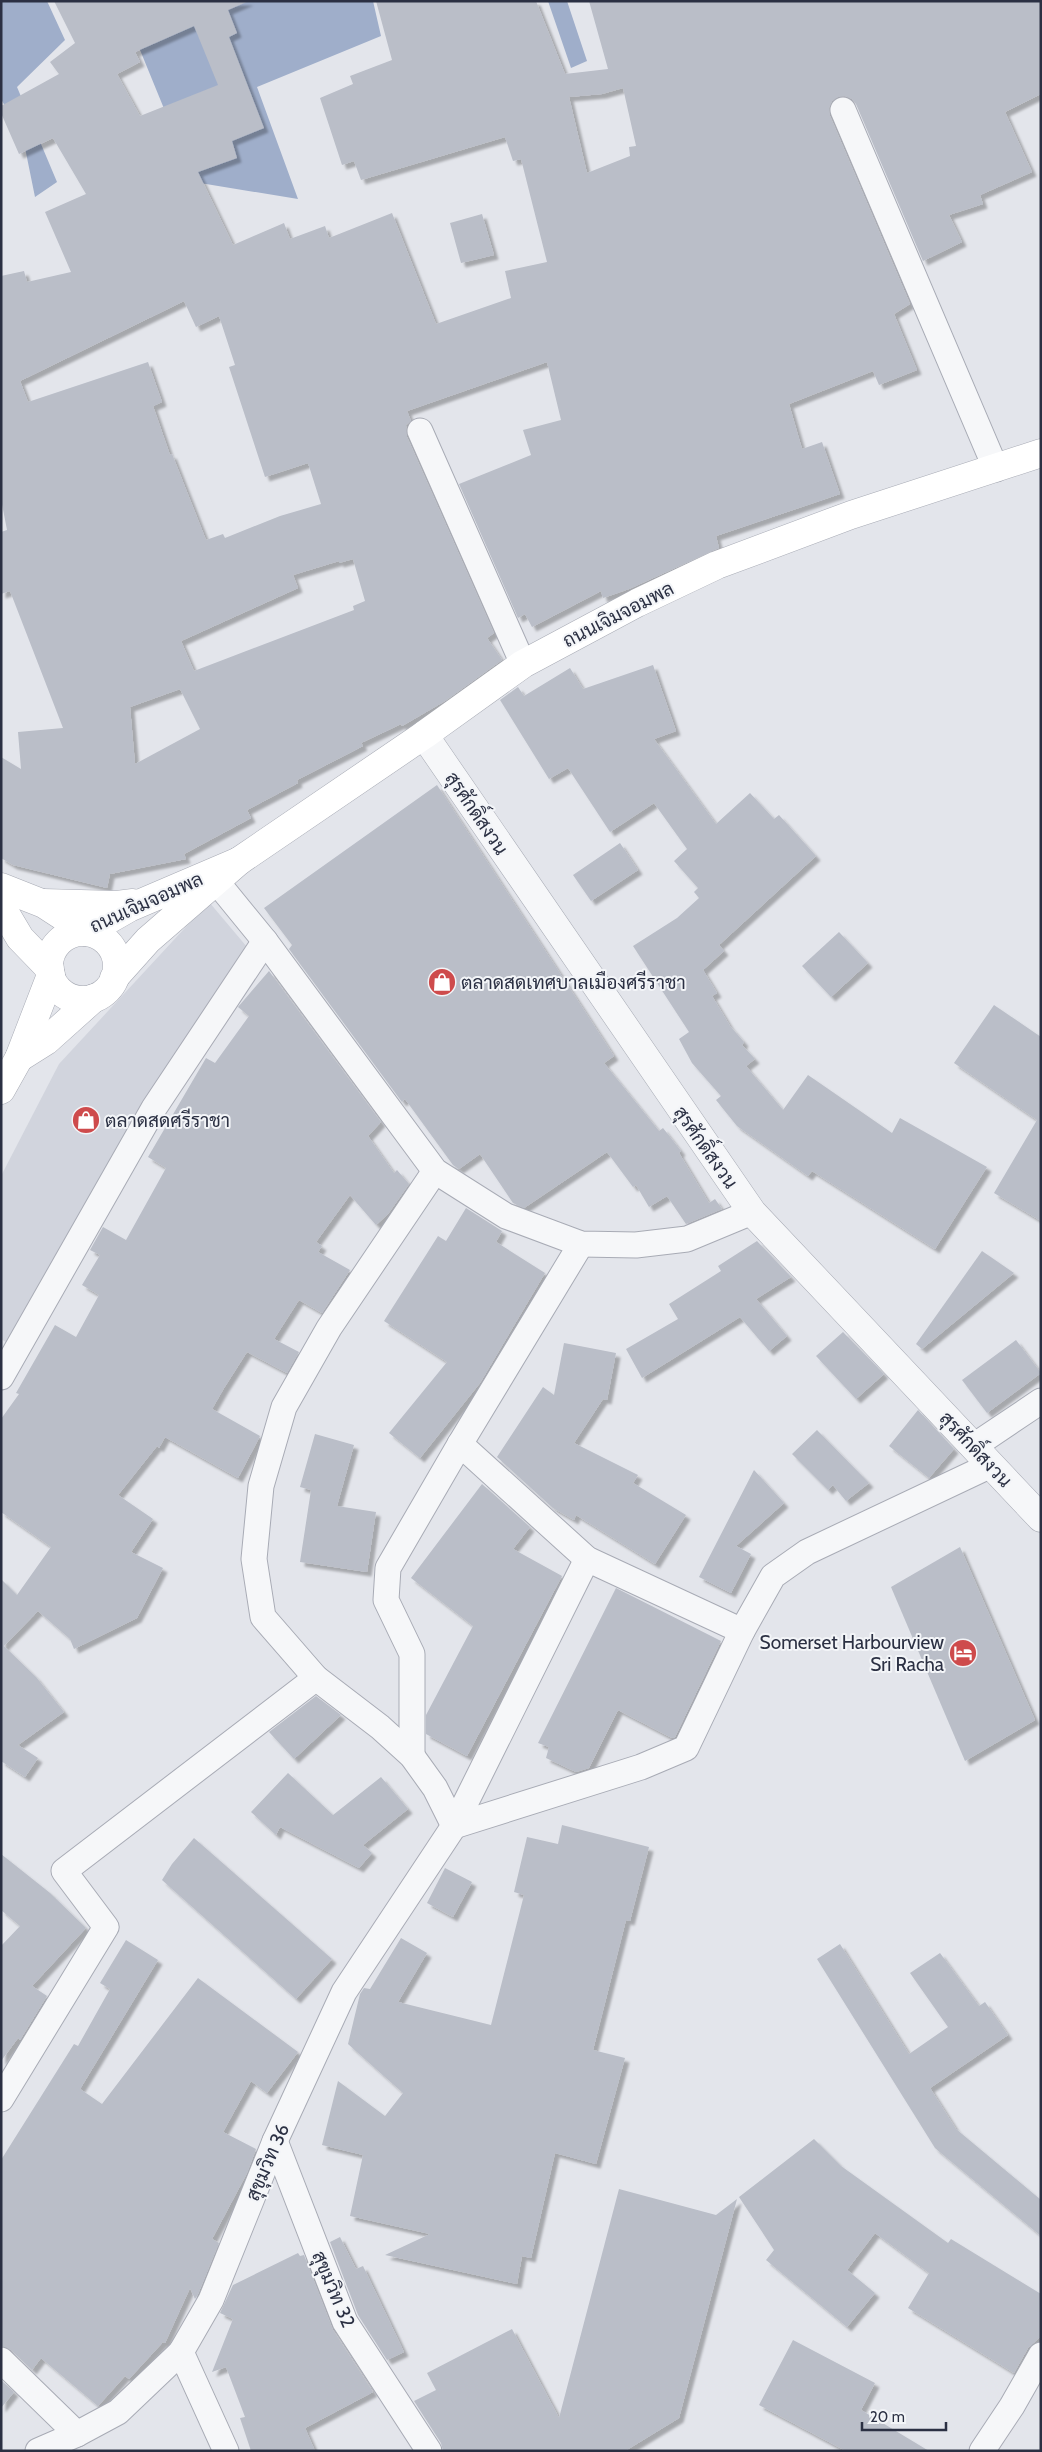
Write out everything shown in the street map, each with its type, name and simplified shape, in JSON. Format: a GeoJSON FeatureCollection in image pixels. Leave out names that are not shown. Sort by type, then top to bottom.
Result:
{"type":"FeatureCollection","features":[{"type":"Feature","properties":{"kind":"main road","name":"ถนนเจิมจอมพล"},"geometry":{"type":"LineString","coordinates":[[114,978],[148,940],[239,861],[424,735],[523,664],[637,603],[717,565],[852,515],[1041,453]]}},
{"type":"Feature","properties":{"kind":"main road","name":"ถนนเจิมจอมพล"},"geometry":{"type":"LineString","coordinates":[[1,887],[40,903],[87,932],[144,901],[239,861]]}},
{"type":"Feature","properties":{"kind":"main road"},"geometry":{"type":"LineString","coordinates":[[40,903],[116,905],[144,901]]}},
{"type":"Feature","properties":{"kind":"main road"},"geometry":{"type":"LineString","coordinates":[[1,906],[20,938],[50,972],[63,993],[83,1000],[94,998]]}},
{"type":"Feature","properties":{"kind":"main road"},"geometry":{"type":"LineString","coordinates":[[1,1090],[19,1058],[50,972],[52,952],[58,943],[71,934],[87,932],[98,935],[114,951],[117,962],[114,978],[104,992],[94,998],[46,1041],[19,1058]]}},
{"type":"Feature","properties":{"kind":"street"},"geometry":{"type":"LineString","coordinates":[[843,110],[996,469]]}},
{"type":"Feature","properties":{"kind":"street"},"geometry":{"type":"LineString","coordinates":[[420,431],[523,664]]}},
{"type":"Feature","properties":{"kind":"street","name":"สุรศักดิ์สงวน"},"geometry":{"type":"LineString","coordinates":[[424,735],[752,1212],[1041,1518]]}},
{"type":"Feature","properties":{"kind":"street"},"geometry":{"type":"LineString","coordinates":[[216,881],[265,941],[435,1171],[506,1216],[581,1244],[636,1245],[687,1240],[752,1212]]}},
{"type":"Feature","properties":{"kind":"street"},"geometry":{"type":"LineString","coordinates":[[1,1377],[154,1108],[265,941]]}},
{"type":"Feature","properties":{"kind":"street"},"geometry":{"type":"LineString","coordinates":[[435,1171],[329,1328],[284,1408],[261,1486],[254,1559],[263,1617],[316,1678],[380,1727],[412,1756],[435,1788],[454,1826],[641,1767],[686,1748],[742,1631],[774,1576],[807,1552],[983,1456],[1041,1401]]}},
{"type":"Feature","properties":{"kind":"street"},"geometry":{"type":"LineString","coordinates":[[412,1756],[412,1654],[386,1600],[388,1568],[460,1444],[581,1244]]}},
{"type":"Feature","properties":{"kind":"street"},"geometry":{"type":"LineString","coordinates":[[460,1444],[587,1559],[742,1631]]}},
{"type":"Feature","properties":{"kind":"street","name":"สุขุมวิท 36"},"geometry":{"type":"LineString","coordinates":[[38,2451],[77,2434],[118,2412],[181,2352],[211,2300],[275,2141],[344,1992],[454,1826],[587,1559]]}},
{"type":"Feature","properties":{"kind":"street"},"geometry":{"type":"LineString","coordinates":[[1,2099],[106,1927],[64,1872],[316,1678]]}},
{"type":"Feature","properties":{"kind":"street","name":"สุขุมวิท 32"},"geometry":{"type":"LineString","coordinates":[[275,2141],[345,2322],[429,2451]]}},
{"type":"Feature","properties":{"kind":"street"},"geometry":{"type":"LineString","coordinates":[[181,2352],[226,2451]]}},
{"type":"Feature","properties":{"kind":"street"},"geometry":{"type":"LineString","coordinates":[[982,2451],[1012,2406],[1041,2354]]}},
{"type":"Feature","properties":{"kind":"street"},"geometry":{"type":"LineString","coordinates":[[1,2360],[77,2434]]}},
{"type":"Feature","properties":{"kind":"shaded area","name":"ตลาดสดศรีราชา"},"geometry":{"type":"Polygon","coordinates":[[[209,902],[247,947],[6,1342],[1,1339],[1,1176],[59,1064],[209,902]]]}},
{"type":"Feature","properties":{"kind":"water"},"geometry":{"type":"Polygon","coordinates":[[[1,1],[47,1],[65,40],[17,87],[57,182],[35,197],[23,138],[1,99],[1,1]]]}},
{"type":"Feature","properties":{"kind":"water"},"geometry":{"type":"Polygon","coordinates":[[[120,1],[373,1],[381,36],[257,87],[298,199],[194,182],[120,1]]]}},
{"type":"Feature","properties":{"kind":"water"},"geometry":{"type":"Polygon","coordinates":[[[548,1],[567,1],[587,61],[571,68],[548,1]]]}},
{"type":"Feature","properties":{"kind":"building"},"geometry":{"type":"Polygon","coordinates":[[[54,1],[249,1],[228,10],[237,33],[229,37],[264,128],[232,141],[237,158],[198,172],[233,245],[284,223],[290,239],[325,226],[329,238],[392,213],[436,324],[511,298],[505,271],[547,262],[521,159],[513,161],[505,137],[361,180],[354,161],[342,165],[320,98],[353,84],[350,76],[392,60],[376,1],[536,1],[565,74],[608,69],[589,1],[1041,1],[1041,94],[1005,112],[1032,172],[980,195],[983,204],[949,215],[962,242],[923,261],[856,104],[852,99],[845,96],[838,97],[832,101],[829,108],[830,116],[910,304],[894,314],[917,370],[879,385],[873,371],[789,404],[802,449],[822,442],[840,494],[716,536],[719,548],[629,589],[603,598],[601,591],[532,627],[525,614],[518,618],[459,484],[531,455],[523,430],[561,420],[547,362],[407,411],[411,421],[406,425],[407,437],[494,633],[487,638],[502,660],[445,701],[402,726],[401,724],[361,743],[363,746],[297,780],[298,783],[247,810],[251,818],[184,854],[186,859],[110,874],[107,888],[13,865],[1,858],[1,757],[21,769],[18,732],[63,728],[10,591],[1,594],[1,532],[7,530],[1,499],[1,276],[24,271],[27,282],[71,272],[45,212],[86,194],[53,138],[19,154],[1,113],[1,106],[59,74],[50,62],[75,43],[54,1]],[[194,26],[135,52],[140,62],[117,74],[140,116],[218,85],[194,26]],[[623,88],[602,94],[569,97],[587,173],[630,156],[629,147],[636,146],[623,88]],[[184,301],[20,381],[28,402],[148,362],[162,402],[153,406],[170,455],[172,454],[206,540],[223,534],[225,538],[280,516],[321,504],[308,463],[265,477],[229,367],[235,365],[219,316],[196,327],[184,301]],[[353,559],[339,563],[339,561],[293,575],[298,588],[181,641],[194,671],[354,610],[353,606],[365,601],[353,559]],[[180,689],[130,707],[135,764],[200,729],[180,689]]]}},
{"type":"Feature","properties":{"kind":"building"},"geometry":{"type":"Polygon","coordinates":[[[482,214],[494,255],[461,263],[450,223],[482,214]]]}},
{"type":"Feature","properties":{"kind":"building"},"geometry":{"type":"Polygon","coordinates":[[[653,665],[676,731],[654,739],[716,824],[750,793],[774,819],[779,815],[816,856],[719,945],[724,951],[703,970],[717,993],[712,996],[730,1026],[744,1042],[742,1045],[755,1059],[746,1066],[783,1110],[808,1075],[892,1133],[900,1118],[987,1167],[935,1249],[812,1171],[808,1176],[737,1126],[716,1100],[721,1096],[692,1063],[679,1039],[689,1032],[633,946],[677,918],[699,898],[694,892],[698,888],[674,861],[687,849],[654,803],[610,832],[568,768],[549,779],[500,700],[518,687],[524,696],[570,668],[583,689],[653,665]]]}},
{"type":"Feature","properties":{"kind":"building","name":"ตลาดสดเทศบาลเมืองศรีราชา"},"geometry":{"type":"Polygon","coordinates":[[[437,785],[614,1056],[604,1063],[659,1131],[663,1128],[681,1151],[679,1153],[709,1203],[715,1199],[722,1209],[686,1224],[667,1196],[649,1207],[636,1185],[633,1187],[607,1152],[524,1208],[513,1203],[480,1154],[459,1169],[453,1165],[405,1099],[402,1102],[289,949],[292,945],[264,908],[437,785]]]}},
{"type":"Feature","properties":{"kind":"building"},"geometry":{"type":"Polygon","coordinates":[[[620,843],[638,870],[591,901],[573,875],[620,843]]]}},
{"type":"Feature","properties":{"kind":"building"},"geometry":{"type":"Polygon","coordinates":[[[839,932],[868,963],[831,997],[802,966],[839,932]]]}},
{"type":"Feature","properties":{"kind":"building"},"geometry":{"type":"Polygon","coordinates":[[[269,971],[381,1122],[368,1136],[394,1173],[397,1170],[409,1184],[388,1214],[376,1225],[350,1195],[316,1242],[322,1246],[318,1252],[350,1270],[322,1313],[299,1300],[274,1339],[299,1352],[287,1373],[247,1352],[224,1388],[212,1409],[260,1436],[238,1478],[165,1437],[159,1448],[157,1446],[118,1495],[153,1519],[131,1552],[163,1568],[137,1618],[74,1649],[70,1639],[38,1611],[4,1646],[36,1677],[64,1712],[18,1745],[38,1758],[25,1777],[1,1761],[1,1579],[17,1595],[51,1547],[1,1512],[1,1419],[19,1394],[16,1393],[55,1325],[76,1337],[99,1295],[82,1285],[100,1255],[90,1250],[103,1227],[126,1240],[166,1168],[148,1157],[206,1058],[215,1063],[249,1016],[238,1007],[269,971]]]}},
{"type":"Feature","properties":{"kind":"building"},"geometry":{"type":"Polygon","coordinates":[[[994,1005],[1041,1037],[1041,1221],[994,1193],[1037,1120],[954,1063],[994,1005]]]}},
{"type":"Feature","properties":{"kind":"building"},"geometry":{"type":"Polygon","coordinates":[[[466,1208],[502,1231],[496,1242],[545,1273],[480,1383],[420,1458],[389,1433],[447,1362],[384,1321],[438,1236],[446,1241],[466,1208]]]}},
{"type":"Feature","properties":{"kind":"building"},"geometry":{"type":"Polygon","coordinates":[[[757,1241],[791,1277],[756,1299],[787,1336],[769,1351],[740,1317],[642,1378],[626,1349],[678,1319],[669,1304],[721,1271],[718,1266],[757,1241]]]}},
{"type":"Feature","properties":{"kind":"building"},"geometry":{"type":"Polygon","coordinates":[[[982,1251],[1014,1273],[922,1349],[916,1344],[982,1251]]]}},
{"type":"Feature","properties":{"kind":"building"},"geometry":{"type":"Polygon","coordinates":[[[843,1332],[884,1374],[856,1399],[816,1356],[843,1332]]]}},
{"type":"Feature","properties":{"kind":"building"},"geometry":{"type":"Polygon","coordinates":[[[1016,1340],[1041,1373],[987,1413],[962,1380],[1016,1340]]]}},
{"type":"Feature","properties":{"kind":"building"},"geometry":{"type":"Polygon","coordinates":[[[564,1343],[616,1353],[607,1400],[603,1399],[574,1443],[638,1475],[633,1483],[686,1515],[655,1564],[576,1515],[574,1520],[553,1508],[497,1457],[543,1387],[554,1395],[564,1343]]]}},
{"type":"Feature","properties":{"kind":"building"},"geometry":{"type":"Polygon","coordinates":[[[918,1410],[954,1449],[929,1478],[889,1446],[918,1410]]]}},
{"type":"Feature","properties":{"kind":"building"},"geometry":{"type":"Polygon","coordinates":[[[817,1430],[869,1483],[846,1501],[833,1485],[828,1490],[792,1454],[817,1430]]]}},
{"type":"Feature","properties":{"kind":"building"},"geometry":{"type":"Polygon","coordinates":[[[315,1434],[354,1445],[337,1506],[376,1512],[367,1572],[300,1562],[311,1490],[300,1487],[315,1434]]]}},
{"type":"Feature","properties":{"kind":"building"},"geometry":{"type":"Polygon","coordinates":[[[754,1470],[784,1503],[736,1546],[751,1554],[731,1593],[699,1577],[754,1470]]]}},
{"type":"Feature","properties":{"kind":"building"},"geometry":{"type":"Polygon","coordinates":[[[482,1484],[530,1527],[513,1549],[562,1576],[467,1756],[426,1734],[426,1715],[473,1626],[411,1578],[482,1484]]]}},
{"type":"Feature","properties":{"kind":"building","name":"Somerset Harbourview Sri Racha"},"geometry":{"type":"Polygon","coordinates":[[[960,1547],[1035,1720],[965,1761],[891,1587],[960,1547]]]}},
{"type":"Feature","properties":{"kind":"building"},"geometry":{"type":"Polygon","coordinates":[[[616,1588],[721,1641],[675,1737],[672,1738],[618,1710],[589,1768],[576,1772],[546,1758],[549,1747],[538,1743],[616,1588]]]}},
{"type":"Feature","properties":{"kind":"building"},"geometry":{"type":"Polygon","coordinates":[[[316,1696],[341,1715],[294,1759],[269,1732],[316,1696]]]}},
{"type":"Feature","properties":{"kind":"building"},"geometry":{"type":"Polygon","coordinates":[[[288,1773],[333,1815],[381,1777],[408,1809],[363,1845],[372,1853],[359,1868],[280,1827],[276,1835],[251,1812],[288,1773]]]}},
{"type":"Feature","properties":{"kind":"building"},"geometry":{"type":"Polygon","coordinates":[[[562,1825],[649,1847],[630,1921],[626,1920],[593,2050],[625,2058],[596,2164],[555,2153],[531,2258],[522,2256],[517,2284],[385,2255],[430,2234],[350,2216],[363,2155],[322,2145],[338,2081],[385,2116],[403,2093],[348,2044],[360,1994],[364,1988],[370,1989],[401,1938],[427,1953],[398,2002],[491,2025],[524,1895],[514,1892],[527,1837],[558,1844],[562,1825]]]}},
{"type":"Feature","properties":{"kind":"building"},"geometry":{"type":"Polygon","coordinates":[[[194,1838],[332,1959],[296,1999],[162,1880],[172,1864],[194,1838]]]}},
{"type":"Feature","properties":{"kind":"building"},"geometry":{"type":"Polygon","coordinates":[[[1,1854],[50,1893],[86,1928],[32,1986],[47,1996],[20,2040],[18,2038],[1,2061],[1,1946],[20,1926],[1,1910],[1,1854]]]}},
{"type":"Feature","properties":{"kind":"building"},"geometry":{"type":"Polygon","coordinates":[[[445,1868],[472,1882],[453,1917],[427,1903],[445,1868]]]}},
{"type":"Feature","properties":{"kind":"building"},"geometry":{"type":"Polygon","coordinates":[[[126,1940],[158,1960],[80,2089],[102,2104],[198,1978],[298,2052],[267,2093],[251,2081],[223,2132],[256,2149],[247,2173],[212,2239],[219,2243],[198,2294],[195,2299],[190,2288],[165,2343],[163,2342],[129,2379],[125,2376],[98,2406],[41,2358],[32,2370],[11,2350],[1,2346],[1,2160],[74,2044],[78,2046],[110,1989],[100,1983],[126,1940]]]}},
{"type":"Feature","properties":{"kind":"building"},"geometry":{"type":"Polygon","coordinates":[[[840,1944],[909,2054],[948,2027],[910,1973],[940,1953],[979,2006],[985,2002],[1008,2035],[930,2088],[956,2129],[1041,2200],[1041,2236],[935,2148],[817,1959],[840,1944]]]}},
{"type":"Feature","properties":{"kind":"building"},"geometry":{"type":"Polygon","coordinates":[[[814,2139],[841,2166],[948,2243],[951,2239],[1041,2294],[1041,2336],[1028,2348],[1014,2373],[908,2308],[929,2273],[875,2233],[847,2270],[875,2293],[847,2327],[766,2260],[774,2250],[739,2197],[814,2139]]]}},
{"type":"Feature","properties":{"kind":"building"},"geometry":{"type":"Polygon","coordinates":[[[619,2189],[716,2215],[737,2199],[679,2418],[625,2451],[443,2451],[441,2443],[414,2401],[436,2390],[427,2373],[512,2329],[559,2418],[619,2189]]]}},
{"type":"Feature","properties":{"kind":"building"},"geometry":{"type":"Polygon","coordinates":[[[340,2237],[356,2269],[363,2266],[404,2352],[387,2360],[358,2315],[330,2242],[340,2237]]]}},
{"type":"Feature","properties":{"kind":"building"},"geometry":{"type":"Polygon","coordinates":[[[298,2253],[300,2256],[304,2255],[333,2330],[373,2392],[305,2428],[315,2451],[251,2451],[240,2418],[245,2417],[226,2367],[212,2372],[233,2319],[220,2313],[233,2285],[298,2253]]]}},
{"type":"Feature","properties":{"kind":"building"},"geometry":{"type":"Polygon","coordinates":[[[793,2340],[875,2383],[861,2410],[929,2451],[846,2451],[759,2405],[793,2340]]]}},
{"type":"Feature","properties":{"kind":"building"},"geometry":{"type":"Polygon","coordinates":[[[1,2380],[14,2392],[1,2408],[1,2380]]]}},
{"type":"Feature","properties":{"kind":"place","name":"ตลาดสดเทศบาลเมืองศรีราชา"},"geometry":{"type":"Point","coordinates":[442,982]}},
{"type":"Feature","properties":{"kind":"place","name":"ตลาดสดศรีราชา"},"geometry":{"type":"Point","coordinates":[86,1120]}},
{"type":"Feature","properties":{"kind":"place","name":"Somerset Harbourview Sri Racha"},"geometry":{"type":"Point","coordinates":[963,1653]}}]}
